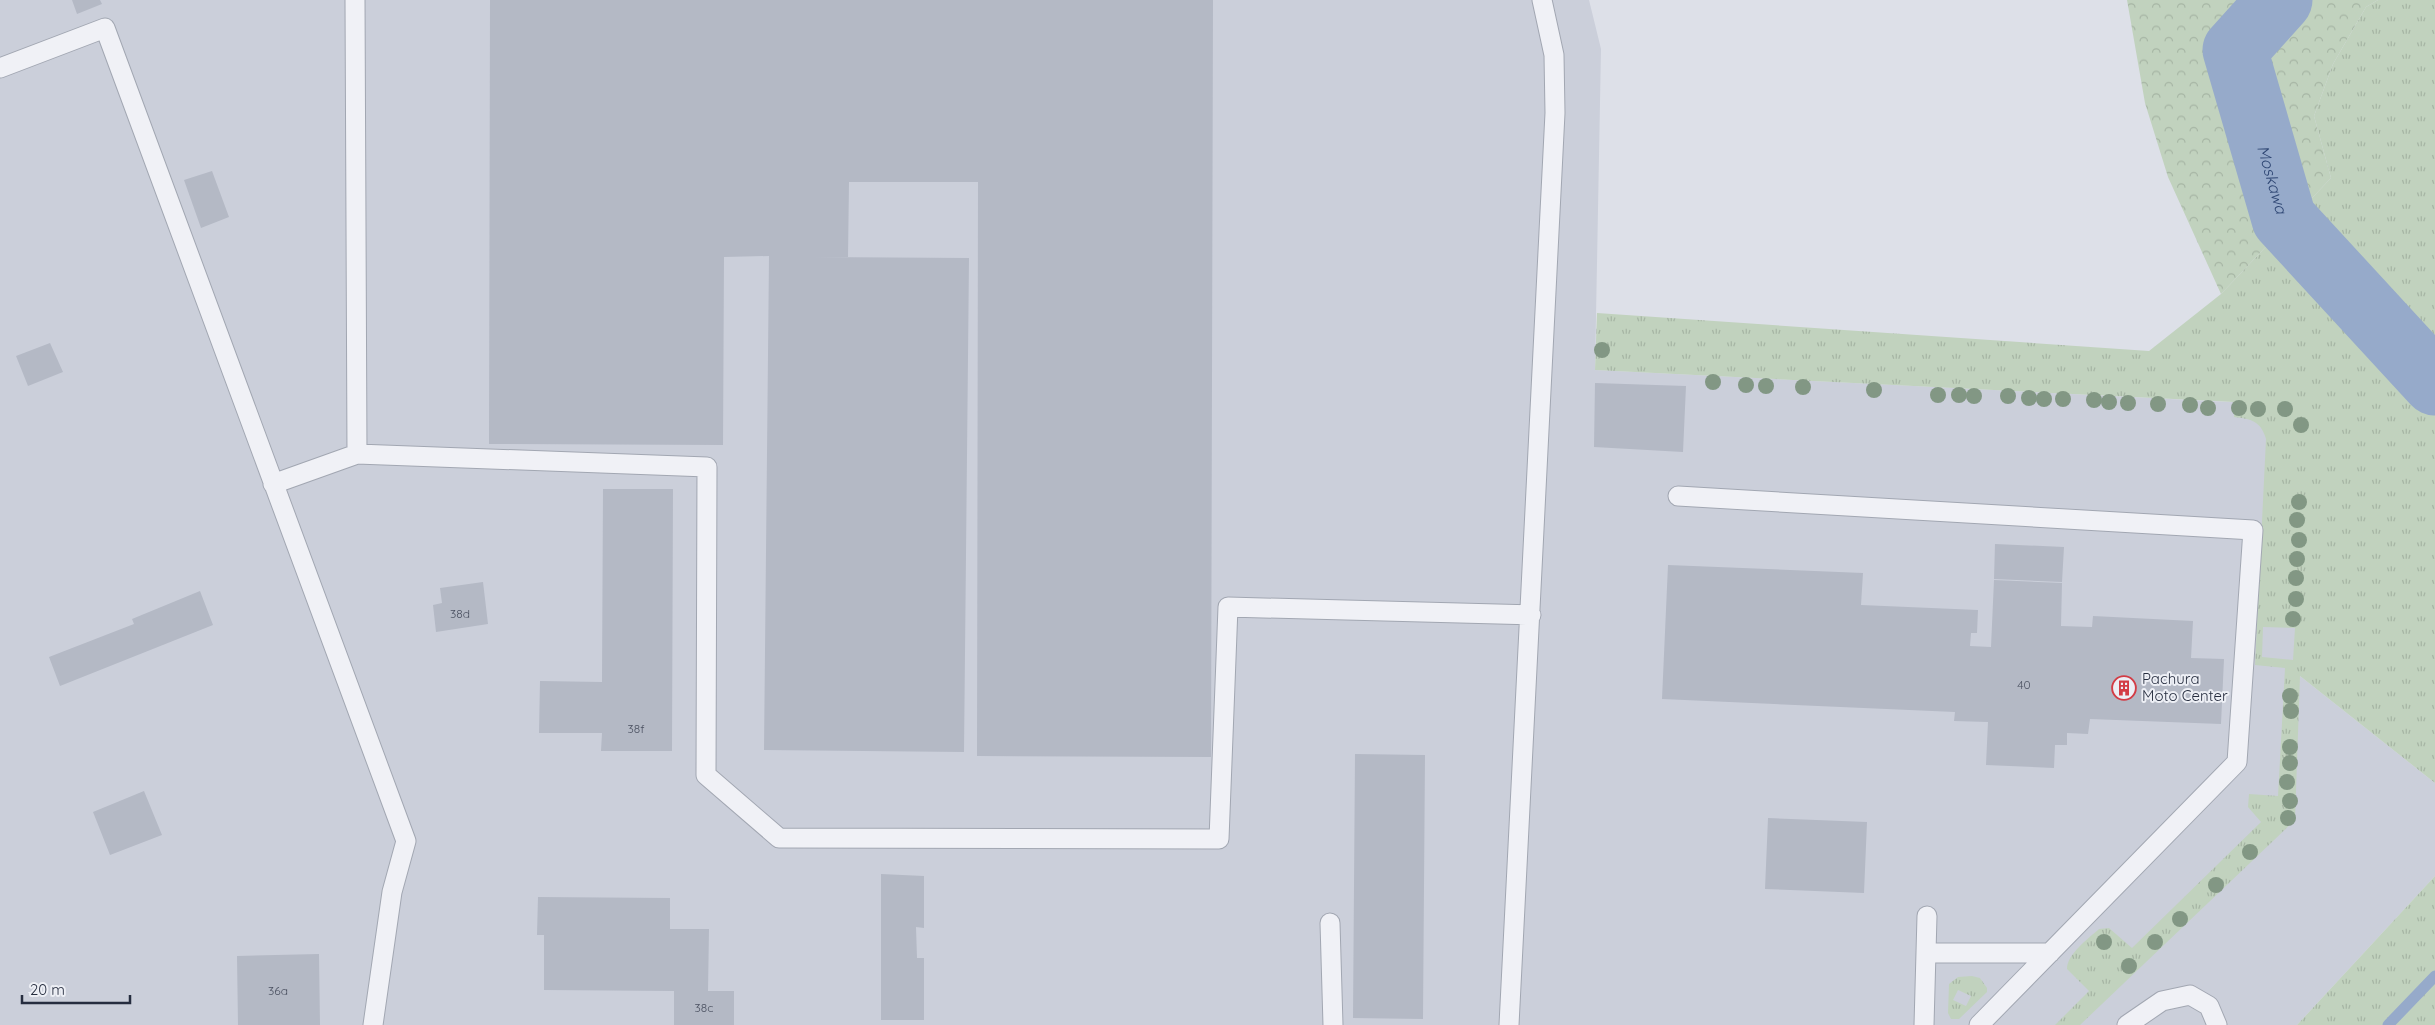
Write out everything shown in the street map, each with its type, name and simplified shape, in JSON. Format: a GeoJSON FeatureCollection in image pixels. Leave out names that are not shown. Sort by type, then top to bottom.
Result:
{"type":"FeatureCollection","features":[{"type":"Feature","properties":{"kind":"lane"},"geometry":{"type":"LineString","coordinates":[[355,0],[358,454]]}},
{"type":"Feature","properties":{"kind":"lane"},"geometry":{"type":"LineString","coordinates":[[1509,1025],[1555,113],[1554,55],[1542,0]]}},
{"type":"Feature","properties":{"kind":"lane"},"geometry":{"type":"LineString","coordinates":[[0,68],[104,28],[406,841],[392,892],[373,1025]]}},
{"type":"Feature","properties":{"kind":"lane"},"geometry":{"type":"LineString","coordinates":[[273,484],[358,454],[707,467],[706,775],[779,838],[1220,839],[1228,607],[1531,615]]}},
{"type":"Feature","properties":{"kind":"lane"},"geometry":{"type":"LineString","coordinates":[[1678,496],[2253,530],[2237,762],[1980,1025]]}},
{"type":"Feature","properties":{"kind":"lane"},"geometry":{"type":"LineString","coordinates":[[1924,1025],[1927,916]]}},
{"type":"Feature","properties":{"kind":"lane"},"geometry":{"type":"LineString","coordinates":[[1330,923],[1333,1025]]}},
{"type":"Feature","properties":{"kind":"lane"},"geometry":{"type":"LineString","coordinates":[[1926,953],[2050,953]]}},
{"type":"Feature","properties":{"kind":"lane"},"geometry":{"type":"LineString","coordinates":[[2127,1025],[2162,1001],[2190,995],[2209,1006],[2217,1025]]}},
{"type":"Feature","properties":{"kind":"shaded area"},"geometry":{"type":"Polygon","coordinates":[[[0,0],[1589,0],[1601,49],[1595,370],[2310,406],[2300,676],[2435,783],[2435,876],[2297,1025],[0,1025],[0,0]]]}},
{"type":"Feature","properties":{"kind":"green space"},"geometry":{"type":"Polygon","coordinates":[[[2127,0],[2378,0],[2366,7],[2333,64],[2314,116],[2331,178],[2221,294],[2168,177],[2145,103],[2127,0]]]}},
{"type":"Feature","properties":{"kind":"green space"},"geometry":{"type":"Polygon","coordinates":[[[2378,0],[2435,0],[2435,783],[2300,676],[2295,820],[2080,1025],[2055,1025],[2089,991],[2067,969],[2074,952],[2099,929],[2109,928],[2132,948],[2261,822],[2248,807],[2249,794],[2278,796],[2285,668],[2255,665],[2266,439],[2261,428],[2250,420],[2234,417],[2234,402],[1595,370],[1597,313],[2149,351],[2221,294],[2331,178],[2314,116],[2333,64],[2366,7],[2378,0]],[[2263,627],[2262,657],[2293,660],[2295,628],[2263,627]]]}},
{"type":"Feature","properties":{"kind":"green space"},"geometry":{"type":"Polygon","coordinates":[[[2435,876],[2435,1025],[2297,1025],[2435,876]]]}},
{"type":"Feature","properties":{"kind":"green space"},"geometry":{"type":"Polygon","coordinates":[[[1972,976],[1980,978],[1987,988],[1987,992],[1959,1019],[1951,1019],[1948,1013],[1949,984],[1958,977],[1972,976]],[[1958,990],[1953,1000],[1966,1006],[1971,996],[1958,990]]]}},
{"type":"Feature","properties":{"kind":"building"},"geometry":{"type":"Polygon","coordinates":[[[72,0],[100,0],[102,4],[77,14],[72,0]]]}},
{"type":"Feature","properties":{"kind":"building"},"geometry":{"type":"Polygon","coordinates":[[[490,0],[1213,0],[1211,757],[977,756],[978,182],[849,182],[848,257],[814,257],[969,258],[964,752],[764,750],[769,256],[724,257],[723,445],[489,444],[490,0]]]}},
{"type":"Feature","properties":{"kind":"building"},"geometry":{"type":"Polygon","coordinates":[[[212,171],[229,217],[201,228],[184,180],[212,171]]]}},
{"type":"Feature","properties":{"kind":"building"},"geometry":{"type":"Polygon","coordinates":[[[50,343],[63,372],[28,386],[16,356],[50,343]]]}},
{"type":"Feature","properties":{"kind":"building"},"geometry":{"type":"Polygon","coordinates":[[[1595,383],[1686,386],[1683,452],[1594,447],[1595,383]]]}},
{"type":"Feature","properties":{"kind":"building"},"geometry":{"type":"Polygon","coordinates":[[[603,489],[673,489],[672,751],[601,751],[602,733],[539,733],[540,681],[602,682],[603,489]]]}},
{"type":"Feature","properties":{"kind":"building"},"geometry":{"type":"Polygon","coordinates":[[[1995,544],[2064,547],[2062,582],[1994,579],[1995,544]]]}},
{"type":"Feature","properties":{"kind":"building"},"geometry":{"type":"Polygon","coordinates":[[[1668,565],[1863,573],[1861,605],[1978,610],[1977,633],[1971,633],[1970,646],[1991,647],[1994,580],[2062,583],[2061,626],[2092,627],[2093,616],[2193,621],[2191,658],[2224,659],[2221,724],[2090,719],[2088,734],[2067,733],[2067,745],[2055,745],[2054,768],[1986,765],[1988,722],[1954,721],[1955,712],[1662,699],[1668,565]]]}},
{"type":"Feature","properties":{"kind":"building"},"geometry":{"type":"Polygon","coordinates":[[[483,582],[488,624],[436,632],[433,605],[442,603],[440,588],[483,582]]]}},
{"type":"Feature","properties":{"kind":"building"},"geometry":{"type":"Polygon","coordinates":[[[200,591],[213,625],[60,686],[49,657],[134,624],[132,619],[200,591]]]}},
{"type":"Feature","properties":{"kind":"building"},"geometry":{"type":"Polygon","coordinates":[[[1355,754],[1425,755],[1423,1019],[1353,1018],[1355,754]]]}},
{"type":"Feature","properties":{"kind":"building"},"geometry":{"type":"Polygon","coordinates":[[[144,791],[162,835],[110,855],[93,812],[144,791]]]}},
{"type":"Feature","properties":{"kind":"building"},"geometry":{"type":"Polygon","coordinates":[[[1768,818],[1867,822],[1864,893],[1765,889],[1768,818]]]}},
{"type":"Feature","properties":{"kind":"building"},"geometry":{"type":"Polygon","coordinates":[[[881,874],[924,876],[924,928],[916,927],[917,958],[924,958],[924,1020],[881,1020],[881,874]]]}},
{"type":"Feature","properties":{"kind":"building"},"geometry":{"type":"Polygon","coordinates":[[[538,897],[670,898],[670,929],[709,929],[708,991],[734,991],[734,1025],[674,1025],[674,991],[544,990],[544,935],[537,935],[538,897]]]}},
{"type":"Feature","properties":{"kind":"building"},"geometry":{"type":"Polygon","coordinates":[[[319,954],[320,1025],[238,1025],[237,956],[319,954]]]}},
{"type":"Feature","properties":{"kind":"waterway","name":"Moskawa"},"geometry":{"type":"LineString","coordinates":[[2280,0],[2235,50],[2284,219],[2435,383]]}},
{"type":"Feature","properties":{"kind":"waterway"},"geometry":{"type":"LineString","coordinates":[[2388,1025],[2435,976]]}},
{"type":"Feature","properties":{"kind":"place","name":"Pachura Moto Center"},"geometry":{"type":"Point","coordinates":[2124,688]}}]}
